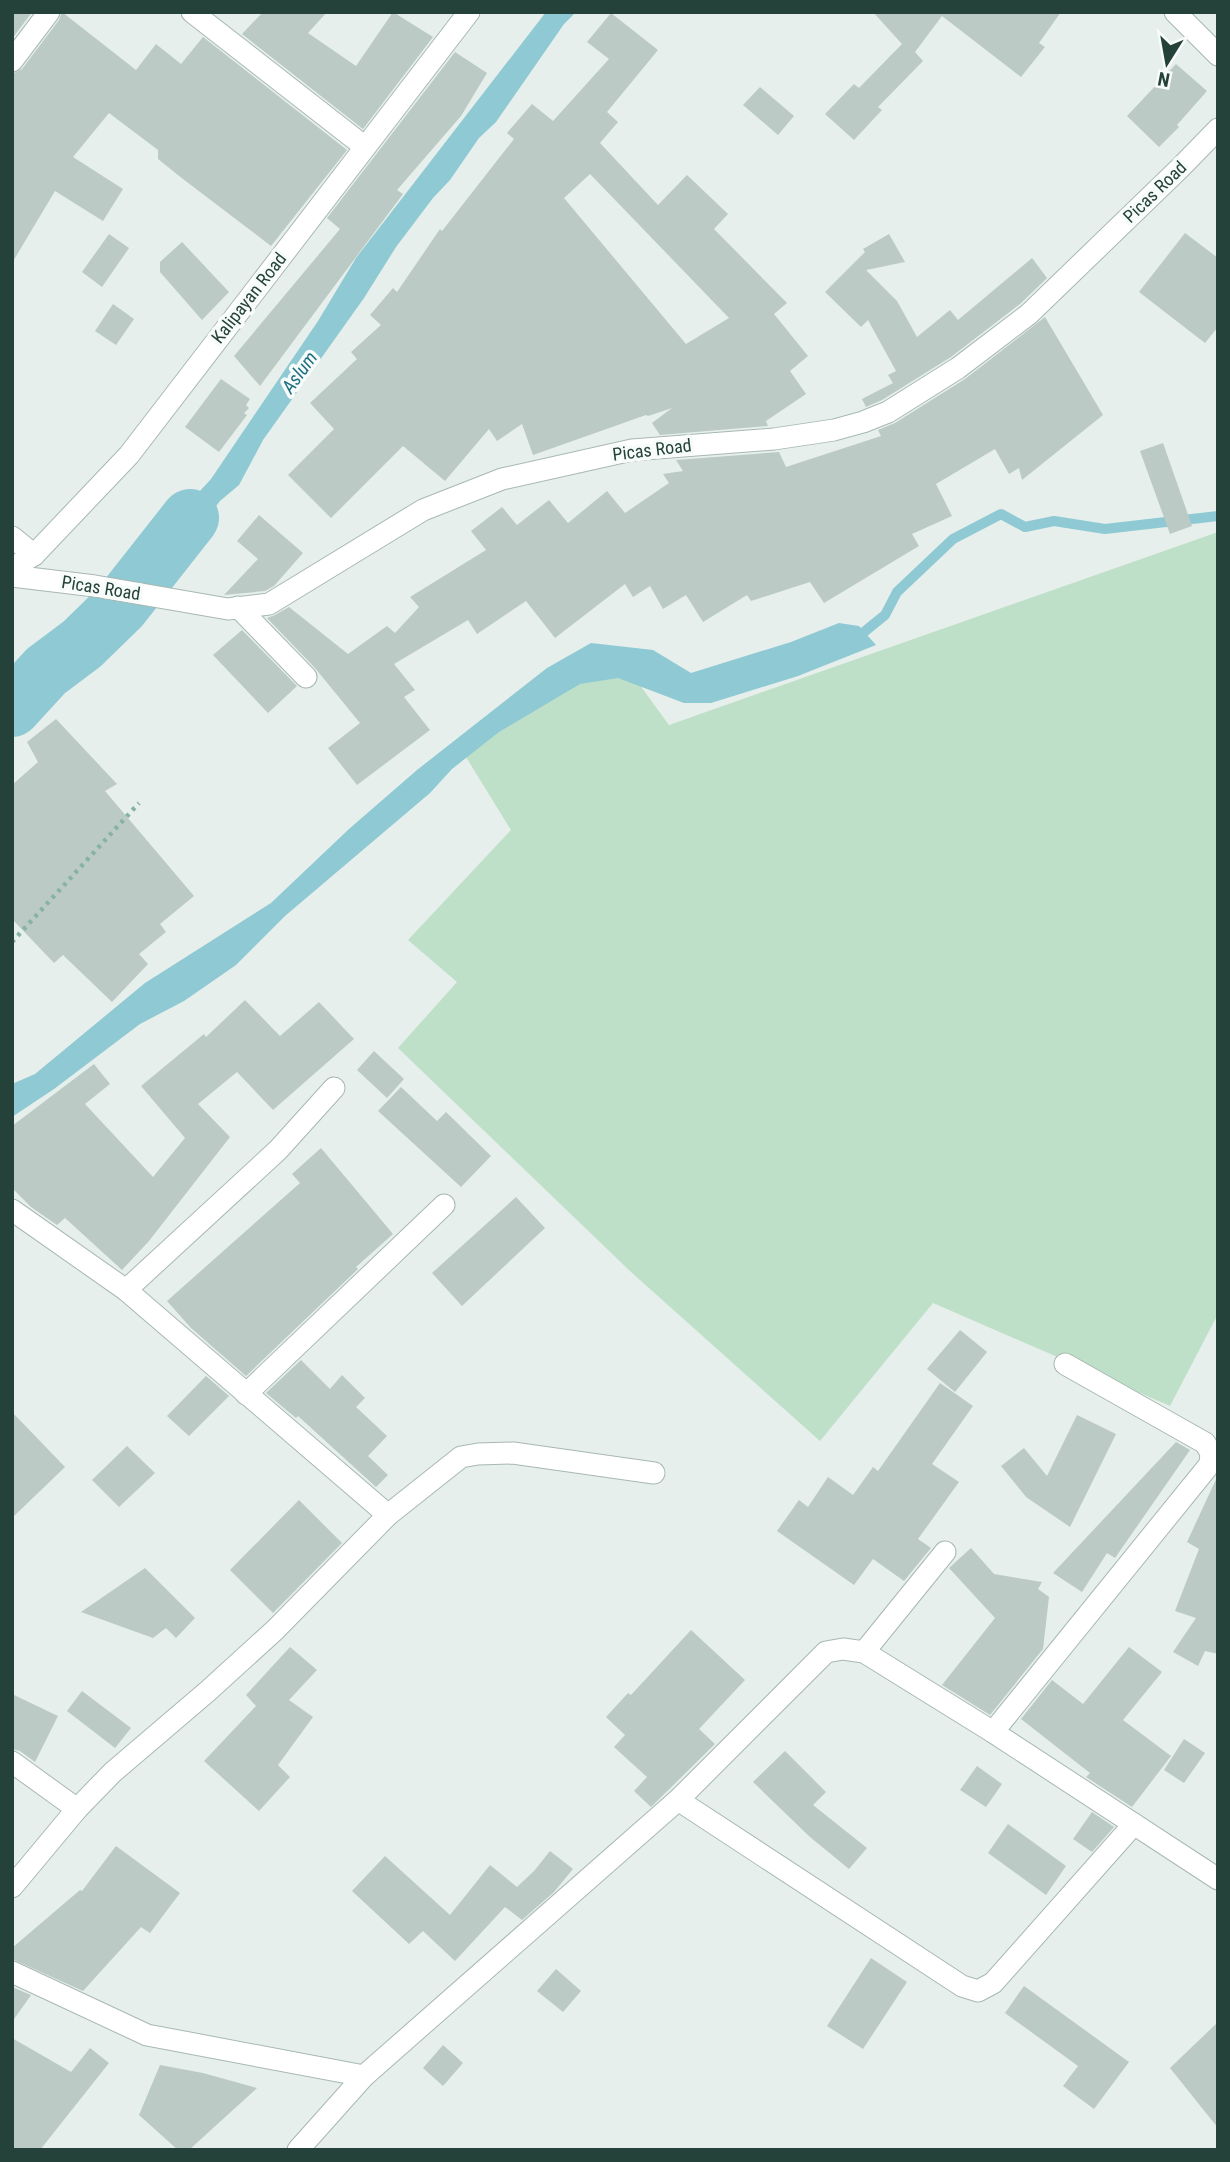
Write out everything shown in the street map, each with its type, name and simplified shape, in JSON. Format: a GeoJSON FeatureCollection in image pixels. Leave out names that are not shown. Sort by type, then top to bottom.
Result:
{"type":"FeatureCollection","features":[{"type":"Feature","properties":{"kind":"street"},"geometry":{"type":"LineString","coordinates":[[12,61],[49,12]]}},
{"type":"Feature","properties":{"kind":"street"},"geometry":{"type":"LineString","coordinates":[[192,12],[365,147]]}},
{"type":"Feature","properties":{"kind":"street","name":"Kalipayan Road"},"geometry":{"type":"LineString","coordinates":[[12,568],[34,555],[129,455],[470,12]]}},
{"type":"Feature","properties":{"kind":"street"},"geometry":{"type":"LineString","coordinates":[[1175,12],[1218,55]]}},
{"type":"Feature","properties":{"kind":"street","name":"Picas Road"},"geometry":{"type":"LineString","coordinates":[[12,576],[95,586],[228,608],[269,604],[423,510],[502,479],[632,450],[774,439],[834,430],[863,422],[888,412],[958,368],[1029,314],[1218,129]]}},
{"type":"Feature","properties":{"kind":"street"},"geometry":{"type":"LineString","coordinates":[[12,537],[34,555]]}},
{"type":"Feature","properties":{"kind":"street"},"geometry":{"type":"LineString","coordinates":[[238,607],[306,677]]}},
{"type":"Feature","properties":{"kind":"street"},"geometry":{"type":"LineString","coordinates":[[126,1290],[278,1150],[334,1088]]}},
{"type":"Feature","properties":{"kind":"street"},"geometry":{"type":"LineString","coordinates":[[246,1394],[444,1205]]}},
{"type":"Feature","properties":{"kind":"street"},"geometry":{"type":"LineString","coordinates":[[12,1210],[126,1290],[388,1516]]}},
{"type":"Feature","properties":{"kind":"street"},"geometry":{"type":"LineString","coordinates":[[993,1732],[1210,1464],[1211,1453],[1205,1443],[1065,1364]]}},
{"type":"Feature","properties":{"kind":"street"},"geometry":{"type":"LineString","coordinates":[[12,1887],[77,1809],[113,1772],[208,1692],[275,1630],[388,1516],[461,1457],[513,1453],[654,1473]]}},
{"type":"Feature","properties":{"kind":"street"},"geometry":{"type":"LineString","coordinates":[[863,1652],[945,1552]]}},
{"type":"Feature","properties":{"kind":"street"},"geometry":{"type":"LineString","coordinates":[[298,2150],[364,2076],[678,1800],[826,1652],[843,1649],[863,1652],[993,1732],[1218,1879]]}},
{"type":"Feature","properties":{"kind":"street"},"geometry":{"type":"LineString","coordinates":[[12,1762],[77,1809]]}},
{"type":"Feature","properties":{"kind":"street"},"geometry":{"type":"LineString","coordinates":[[678,1800],[962,1986],[978,1991],[993,1983],[1134,1824]]}},
{"type":"Feature","properties":{"kind":"street"},"geometry":{"type":"LineString","coordinates":[[12,1972],[147,2035],[364,2076]]}},
{"type":"Feature","properties":{"kind":"path"},"geometry":{"type":"LineString","coordinates":[[12,942],[139,803]]}},
{"type":"Feature","properties":{"kind":"green space"},"geometry":{"type":"Polygon","coordinates":[[[1218,532],[1218,1314],[1170,1406],[933,1303],[820,1441],[631,1272],[398,1048],[457,982],[408,940],[511,830],[461,749],[618,655],[669,725],[1218,532]]]}},
{"type":"Feature","properties":{"kind":"water"},"geometry":{"type":"Polygon","coordinates":[[[546,12],[576,12],[564,24],[496,122],[479,138],[450,180],[396,247],[364,298],[263,440],[239,485],[220,501],[154,586],[125,578],[211,479],[318,321],[356,258],[546,12]]]}},
{"type":"Feature","properties":{"kind":"water"},"geometry":{"type":"Polygon","coordinates":[[[100,604],[131,613],[12,730],[12,683],[62,630],[100,604]]]}},
{"type":"Feature","properties":{"kind":"water"},"geometry":{"type":"Polygon","coordinates":[[[839,623],[859,626],[876,645],[798,676],[711,703],[684,703],[618,678],[580,684],[499,732],[452,769],[430,793],[285,916],[236,965],[184,1001],[140,1024],[12,1117],[12,1084],[35,1074],[145,983],[271,903],[349,829],[417,770],[547,668],[591,643],[653,650],[691,673],[791,642],[839,623]]]}},
{"type":"Feature","properties":{"kind":"building"},"geometry":{"type":"Polygon","coordinates":[[[12,12],[32,12],[12,39],[12,12]]]}},
{"type":"Feature","properties":{"kind":"building"},"geometry":{"type":"Polygon","coordinates":[[[62,12],[136,70],[156,44],[181,64],[203,37],[347,150],[271,246],[158,159],[158,150],[109,113],[73,157],[123,189],[103,221],[55,191],[12,263],[12,74],[22,69],[59,20],[62,12]]]}},
{"type":"Feature","properties":{"kind":"building"},"geometry":{"type":"Polygon","coordinates":[[[263,12],[327,12],[308,33],[356,66],[393,12],[433,37],[363,129],[242,34],[263,12]]]}},
{"type":"Feature","properties":{"kind":"building"},"geometry":{"type":"Polygon","coordinates":[[[873,12],[1061,12],[1039,43],[1045,47],[1021,77],[942,16],[915,52],[923,61],[878,107],[882,110],[854,140],[825,114],[854,84],[859,88],[902,44],[873,12]]]}},
{"type":"Feature","properties":{"kind":"building"},"geometry":{"type":"Polygon","coordinates":[[[611,13],[658,50],[607,112],[618,122],[600,143],[658,205],[687,175],[728,214],[714,229],[787,303],[774,314],[808,356],[790,371],[806,394],[766,421],[768,426],[660,435],[652,423],[672,408],[533,455],[522,424],[497,441],[489,429],[445,481],[403,446],[331,518],[288,475],[334,429],[310,403],[357,359],[351,352],[381,325],[370,315],[393,288],[397,292],[440,229],[442,231],[514,139],[507,133],[532,104],[553,121],[609,59],[587,42],[611,13]],[[590,174],[564,198],[686,344],[729,318],[590,174]]]}},
{"type":"Feature","properties":{"kind":"building"},"geometry":{"type":"Polygon","coordinates":[[[455,52],[487,73],[461,116],[397,190],[403,194],[260,386],[234,356],[340,229],[327,218],[455,52]]]}},
{"type":"Feature","properties":{"kind":"building"},"geometry":{"type":"Polygon","coordinates":[[[1176,64],[1207,91],[1177,125],[1179,127],[1159,147],[1127,116],[1176,64]]]}},
{"type":"Feature","properties":{"kind":"building"},"geometry":{"type":"Polygon","coordinates":[[[760,87],[794,116],[778,135],[743,105],[760,87]]]}},
{"type":"Feature","properties":{"kind":"building"},"geometry":{"type":"Polygon","coordinates":[[[1185,233],[1218,258],[1218,327],[1205,343],[1139,292],[1185,233]]]}},
{"type":"Feature","properties":{"kind":"building"},"geometry":{"type":"Polygon","coordinates":[[[109,234],[129,248],[102,287],[82,272],[109,234]]]}},
{"type":"Feature","properties":{"kind":"building"},"geometry":{"type":"Polygon","coordinates":[[[889,234],[905,262],[866,270],[897,301],[917,337],[950,310],[958,320],[1032,258],[1047,278],[1020,304],[951,357],[866,407],[862,399],[893,383],[888,375],[896,371],[868,320],[861,327],[825,292],[865,252],[863,249],[889,234]]]}},
{"type":"Feature","properties":{"kind":"building"},"geometry":{"type":"Polygon","coordinates":[[[182,242],[229,292],[202,320],[160,272],[160,262],[182,242]]]}},
{"type":"Feature","properties":{"kind":"building"},"geometry":{"type":"Polygon","coordinates":[[[113,304],[134,319],[116,345],[95,331],[113,304]]]}},
{"type":"Feature","properties":{"kind":"building"},"geometry":{"type":"Polygon","coordinates":[[[1045,317],[1103,415],[1022,480],[1019,468],[1009,474],[995,449],[936,484],[952,516],[912,534],[919,546],[824,603],[810,582],[751,601],[747,595],[703,622],[686,595],[663,609],[650,586],[633,597],[625,584],[555,638],[526,601],[477,634],[468,620],[394,664],[415,690],[404,697],[430,730],[357,785],[328,748],[360,723],[315,668],[267,618],[289,607],[348,654],[387,626],[395,633],[419,607],[410,597],[486,550],[471,531],[502,507],[517,525],[549,500],[568,523],[607,491],[625,513],[669,483],[663,474],[683,471],[676,460],[779,452],[786,467],[881,436],[878,430],[895,423],[965,379],[1045,317]]]}},
{"type":"Feature","properties":{"kind":"building"},"geometry":{"type":"Polygon","coordinates":[[[221,379],[250,399],[246,405],[249,408],[244,413],[247,415],[219,452],[185,427],[221,379]]]}},
{"type":"Feature","properties":{"kind":"building"},"geometry":{"type":"Polygon","coordinates":[[[1163,443],[1192,526],[1170,534],[1140,451],[1163,443]]]}},
{"type":"Feature","properties":{"kind":"building"},"geometry":{"type":"Polygon","coordinates":[[[259,515],[303,553],[274,586],[265,591],[224,595],[258,559],[237,541],[259,515]]]}},
{"type":"Feature","properties":{"kind":"building"},"geometry":{"type":"Polygon","coordinates":[[[242,630],[297,686],[268,713],[213,655],[242,630]]]}},
{"type":"Feature","properties":{"kind":"building"},"geometry":{"type":"Polygon","coordinates":[[[56,719],[117,784],[105,791],[194,896],[160,924],[166,932],[139,954],[148,964],[112,1002],[63,955],[54,963],[12,919],[12,785],[38,762],[27,742],[56,719]]]}},
{"type":"Feature","properties":{"kind":"building"},"geometry":{"type":"Polygon","coordinates":[[[245,1000],[280,1036],[319,1002],[354,1039],[273,1110],[237,1072],[198,1104],[230,1137],[149,1241],[122,1270],[65,1218],[57,1225],[31,1207],[12,1188],[12,1126],[94,1064],[110,1084],[85,1104],[153,1177],[185,1138],[141,1086],[204,1034],[206,1037],[245,1000]]]}},
{"type":"Feature","properties":{"kind":"building"},"geometry":{"type":"Polygon","coordinates":[[[374,1051],[404,1079],[387,1098],[357,1070],[374,1051]]]}},
{"type":"Feature","properties":{"kind":"building"},"geometry":{"type":"Polygon","coordinates":[[[401,1087],[437,1121],[446,1112],[491,1156],[461,1187],[378,1111],[401,1087]]]}},
{"type":"Feature","properties":{"kind":"building"},"geometry":{"type":"Polygon","coordinates":[[[321,1148],[393,1234],[246,1376],[191,1328],[167,1301],[300,1183],[292,1174],[321,1148]]]}},
{"type":"Feature","properties":{"kind":"building"},"geometry":{"type":"Polygon","coordinates":[[[516,1197],[545,1228],[462,1306],[432,1273],[516,1197]]]}},
{"type":"Feature","properties":{"kind":"building"},"geometry":{"type":"Polygon","coordinates":[[[960,1330],[987,1352],[955,1392],[927,1369],[960,1330]]]}},
{"type":"Feature","properties":{"kind":"building"},"geometry":{"type":"Polygon","coordinates":[[[301,1360],[330,1389],[342,1375],[365,1398],[356,1407],[387,1436],[368,1456],[388,1475],[376,1487],[298,1416],[296,1418],[266,1393],[301,1360]]]}},
{"type":"Feature","properties":{"kind":"building"},"geometry":{"type":"Polygon","coordinates":[[[206,1376],[229,1396],[189,1436],[167,1416],[206,1376]]]}},
{"type":"Feature","properties":{"kind":"building"},"geometry":{"type":"Polygon","coordinates":[[[940,1383],[973,1406],[932,1464],[959,1482],[918,1539],[931,1548],[904,1581],[873,1559],[854,1585],[777,1531],[799,1500],[808,1507],[828,1477],[853,1495],[873,1467],[878,1471],[940,1383]]]}},
{"type":"Feature","properties":{"kind":"building"},"geometry":{"type":"Polygon","coordinates":[[[12,1412],[65,1467],[12,1518],[12,1412]]]}},
{"type":"Feature","properties":{"kind":"building"},"geometry":{"type":"Polygon","coordinates":[[[1077,1415],[1116,1434],[1070,1527],[1026,1497],[1001,1466],[1024,1448],[1047,1476],[1077,1415]]]}},
{"type":"Feature","properties":{"kind":"building"},"geometry":{"type":"Polygon","coordinates":[[[1176,1442],[1190,1450],[1115,1558],[1107,1553],[1082,1592],[1053,1573],[1176,1442]]]}},
{"type":"Feature","properties":{"kind":"building"},"geometry":{"type":"Polygon","coordinates":[[[127,1446],[155,1473],[119,1507],[92,1480],[127,1446]]]}},
{"type":"Feature","properties":{"kind":"building"},"geometry":{"type":"Polygon","coordinates":[[[1218,1475],[1218,1654],[1205,1651],[1198,1666],[1173,1652],[1196,1618],[1175,1611],[1199,1549],[1187,1542],[1218,1475]]]}},
{"type":"Feature","properties":{"kind":"building"},"geometry":{"type":"Polygon","coordinates":[[[299,1500],[342,1543],[273,1613],[230,1570],[299,1500]]]}},
{"type":"Feature","properties":{"kind":"building"},"geometry":{"type":"Polygon","coordinates":[[[971,1548],[994,1574],[1042,1582],[1038,1589],[1049,1597],[1043,1649],[990,1715],[942,1685],[995,1618],[949,1568],[971,1548]]]}},
{"type":"Feature","properties":{"kind":"building"},"geometry":{"type":"Polygon","coordinates":[[[145,1568],[195,1618],[176,1638],[166,1628],[153,1638],[81,1612],[145,1568]]]}},
{"type":"Feature","properties":{"kind":"building"},"geometry":{"type":"Polygon","coordinates":[[[691,1630],[745,1680],[699,1729],[715,1744],[651,1807],[634,1791],[647,1777],[614,1747],[625,1735],[606,1717],[628,1693],[631,1695],[691,1630]]]}},
{"type":"Feature","properties":{"kind":"building"},"geometry":{"type":"Polygon","coordinates":[[[290,1647],[317,1670],[289,1700],[313,1717],[278,1765],[290,1777],[259,1811],[204,1761],[256,1706],[246,1695],[290,1647]]]}},
{"type":"Feature","properties":{"kind":"building"},"geometry":{"type":"Polygon","coordinates":[[[1129,1647],[1162,1672],[1123,1720],[1171,1756],[1132,1807],[1086,1777],[1090,1773],[1021,1719],[1052,1680],[1083,1704],[1129,1647]]]}},
{"type":"Feature","properties":{"kind":"building"},"geometry":{"type":"Polygon","coordinates":[[[82,1691],[131,1728],[115,1748],[67,1711],[82,1691]]]}},
{"type":"Feature","properties":{"kind":"building"},"geometry":{"type":"Polygon","coordinates":[[[12,1694],[58,1716],[35,1762],[20,1751],[12,1749],[12,1694]]]}},
{"type":"Feature","properties":{"kind":"building"},"geometry":{"type":"Polygon","coordinates":[[[1184,1739],[1205,1753],[1184,1783],[1164,1770],[1184,1739]]]}},
{"type":"Feature","properties":{"kind":"building"},"geometry":{"type":"Polygon","coordinates":[[[785,1751],[826,1792],[813,1805],[867,1848],[849,1869],[810,1837],[753,1782],[785,1751]]]}},
{"type":"Feature","properties":{"kind":"building"},"geometry":{"type":"Polygon","coordinates":[[[977,1766],[1002,1784],[986,1807],[960,1790],[977,1766]]]}},
{"type":"Feature","properties":{"kind":"building"},"geometry":{"type":"Polygon","coordinates":[[[1092,1812],[1114,1827],[1092,1852],[1073,1839],[1092,1812]]]}},
{"type":"Feature","properties":{"kind":"building"},"geometry":{"type":"Polygon","coordinates":[[[1008,1824],[1066,1866],[1046,1895],[988,1853],[1008,1824]]]}},
{"type":"Feature","properties":{"kind":"building"},"geometry":{"type":"Polygon","coordinates":[[[116,1846],[180,1893],[150,1933],[141,1927],[83,1991],[12,1959],[12,1948],[82,1891],[116,1846]]]}},
{"type":"Feature","properties":{"kind":"building"},"geometry":{"type":"Polygon","coordinates":[[[550,1851],[573,1869],[554,1892],[522,1920],[505,1907],[455,1961],[423,1931],[409,1944],[352,1891],[385,1856],[450,1915],[490,1865],[517,1887],[550,1851]]]}},
{"type":"Feature","properties":{"kind":"building"},"geometry":{"type":"Polygon","coordinates":[[[871,1958],[907,1982],[863,2049],[827,2026],[871,1958]]]}},
{"type":"Feature","properties":{"kind":"building"},"geometry":{"type":"Polygon","coordinates":[[[556,1969],[581,1991],[563,2012],[537,1991],[556,1969]]]}},
{"type":"Feature","properties":{"kind":"building"},"geometry":{"type":"Polygon","coordinates":[[[1024,1986],[1129,2062],[1094,2109],[1063,2086],[1078,2066],[1005,2013],[1024,1986]]]}},
{"type":"Feature","properties":{"kind":"building"},"geometry":{"type":"Polygon","coordinates":[[[12,1987],[31,1995],[12,2022],[12,1987]]]}},
{"type":"Feature","properties":{"kind":"building"},"geometry":{"type":"Polygon","coordinates":[[[1218,2022],[1218,2128],[1170,2068],[1218,2022]]]}},
{"type":"Feature","properties":{"kind":"building"},"geometry":{"type":"Polygon","coordinates":[[[12,2038],[71,2072],[90,2048],[109,2063],[40,2150],[12,2150],[12,2038]]]}},
{"type":"Feature","properties":{"kind":"building"},"geometry":{"type":"Polygon","coordinates":[[[443,2045],[463,2063],[443,2086],[423,2068],[443,2045]]]}},
{"type":"Feature","properties":{"kind":"building"},"geometry":{"type":"Polygon","coordinates":[[[160,2065],[203,2073],[257,2088],[189,2150],[178,2150],[139,2115],[160,2065]]]}},
{"type":"Feature","properties":{"kind":"waterway"},"geometry":{"type":"LineString","coordinates":[[853,637],[864,632],[885,615],[897,592],[953,539],[1001,514],[1025,527],[1054,521],[1105,529],[1218,516]]}},
{"type":"Feature","properties":{"kind":"waterway","name":"Aslum"},"geometry":{"type":"LineString","coordinates":[[12,708],[46,671],[82,644],[120,607],[190,518]]}}]}
